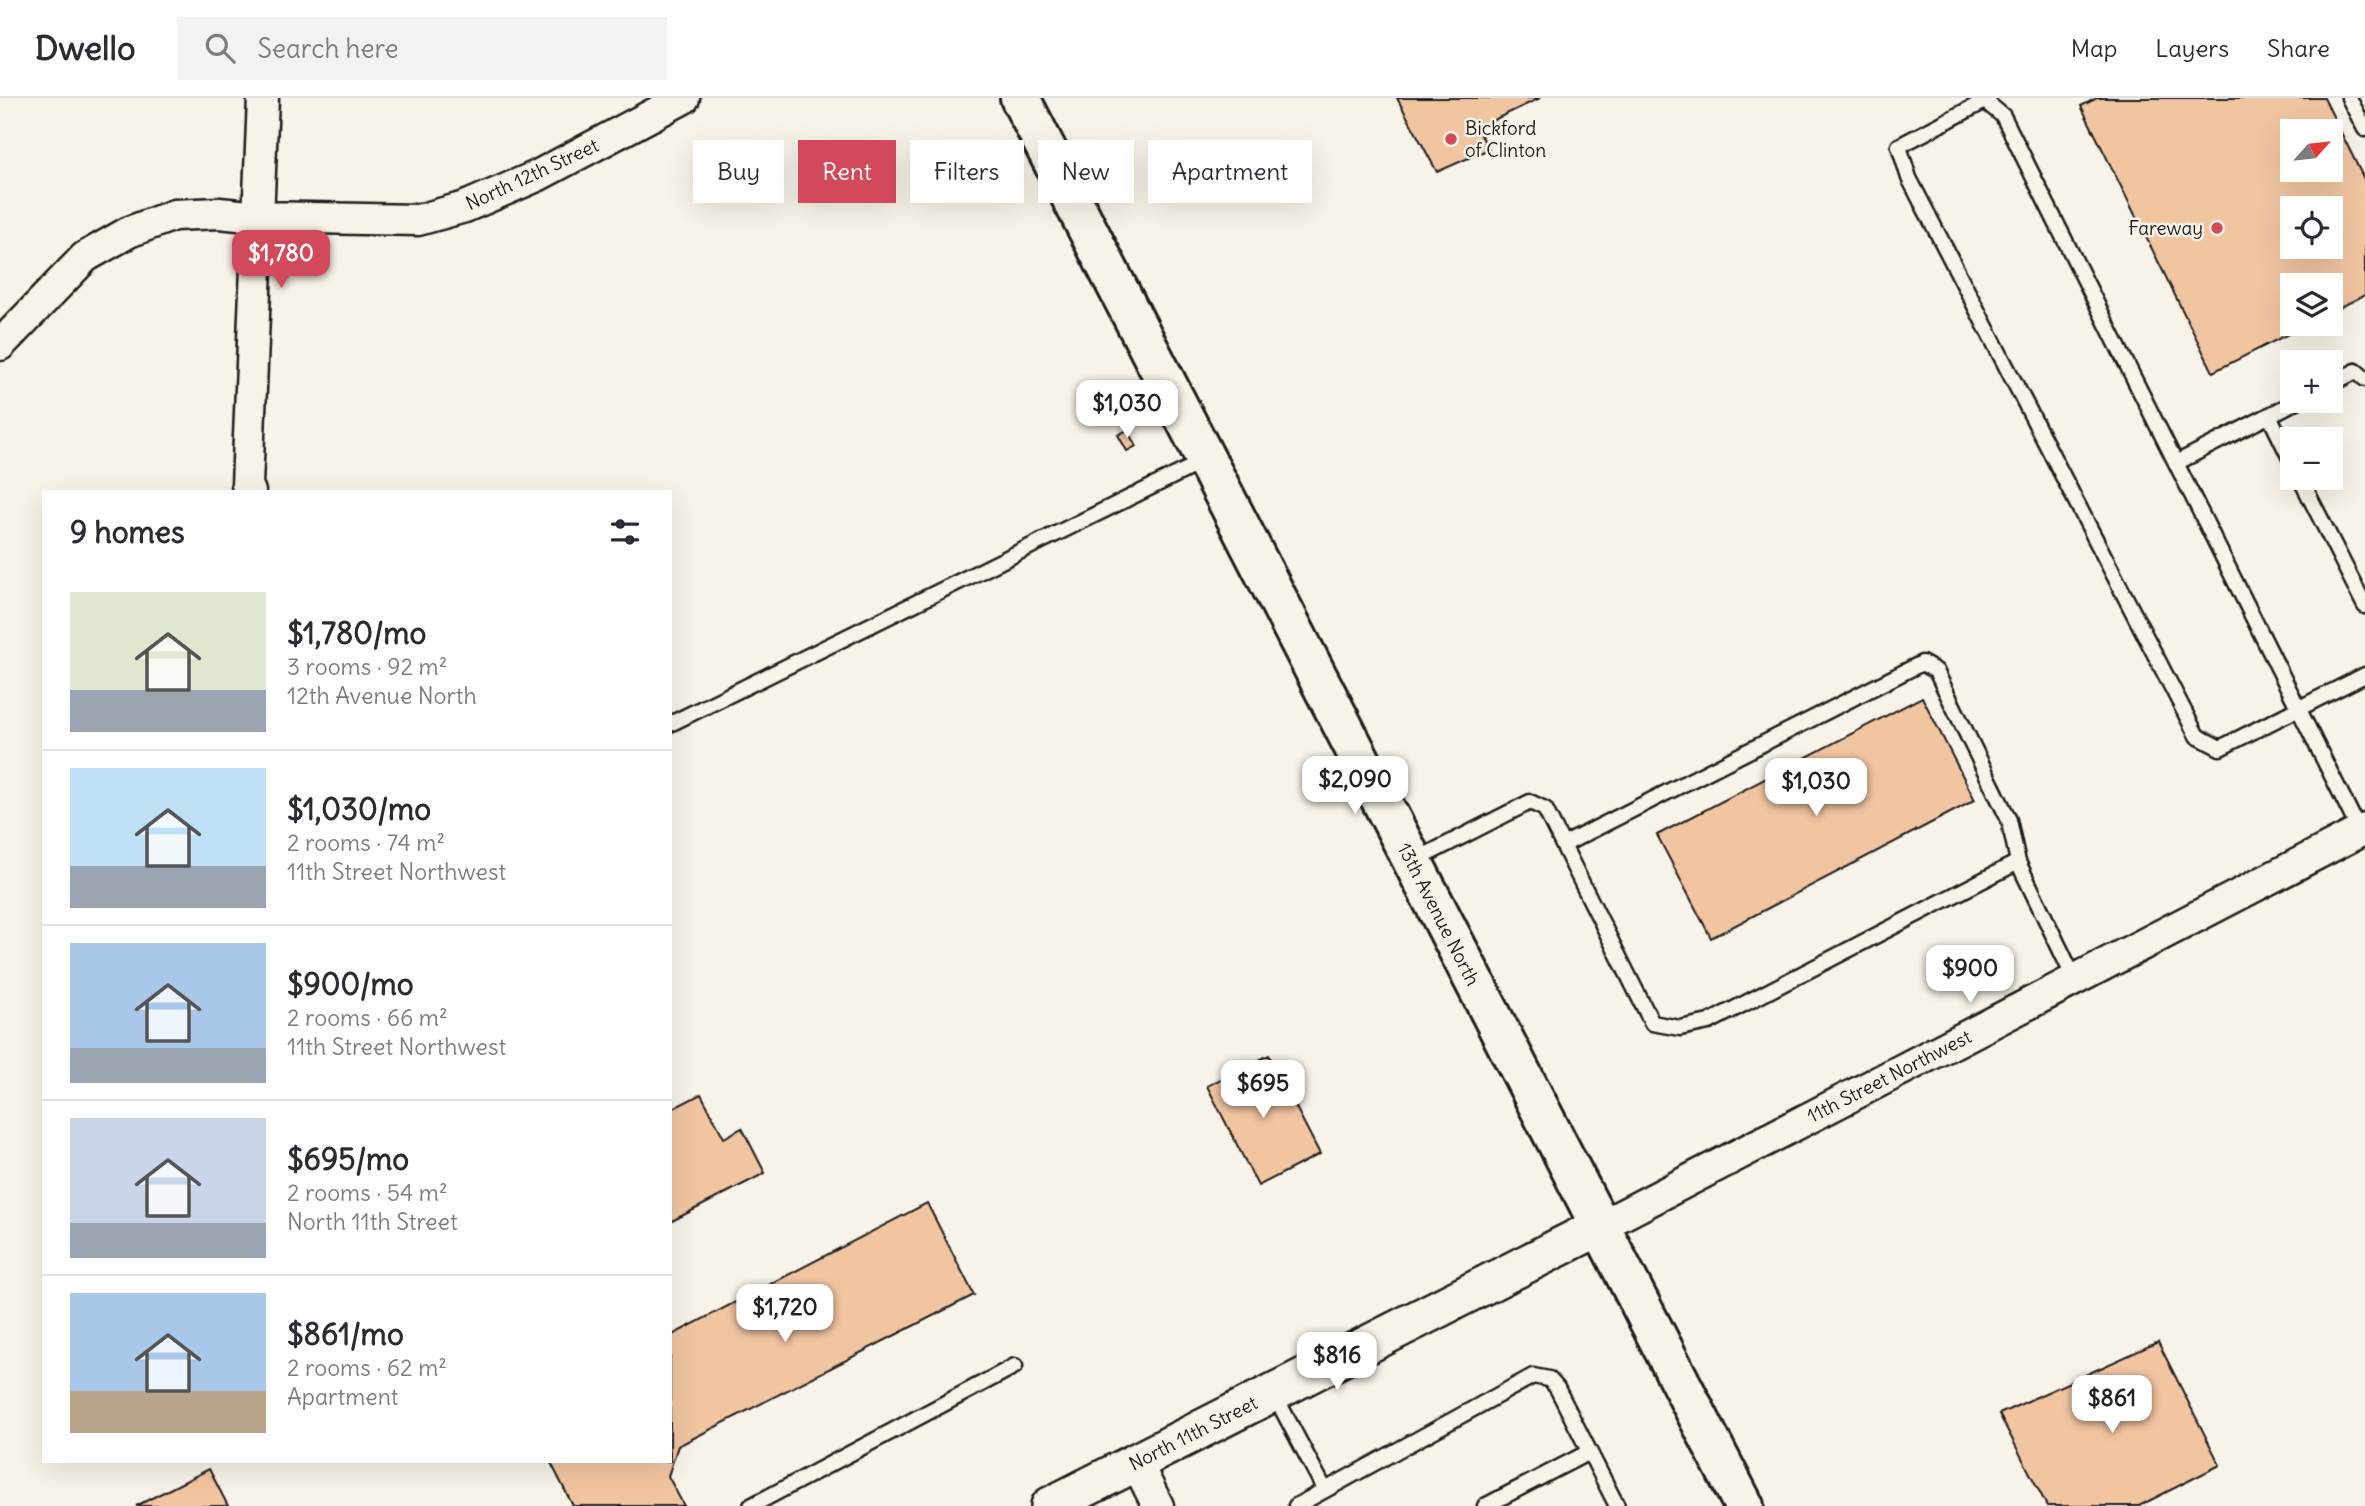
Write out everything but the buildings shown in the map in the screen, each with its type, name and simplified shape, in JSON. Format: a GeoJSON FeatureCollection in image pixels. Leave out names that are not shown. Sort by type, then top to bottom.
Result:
{"type":"FeatureCollection","features":[{"type":"Feature","properties":{"kind":"main road","name":"13th Avenue North"},"geometry":{"type":"LineString","coordinates":[[1020,98],[1744,1506]]}},
{"type":"Feature","properties":{"kind":"street"},"geometry":{"type":"LineString","coordinates":[[249,490],[247,485],[262,98]]}},
{"type":"Feature","properties":{"kind":"street","name":"North 12th Street"},"geometry":{"type":"LineString","coordinates":[[0,345],[85,257],[129,232],[174,215],[219,213],[259,217],[418,220],[442,214],[537,176],[684,98]]}},
{"type":"Feature","properties":{"kind":"street","name":"11th Street Northwest"},"geometry":{"type":"LineString","coordinates":[[1599,1227],[2362,831]]}},
{"type":"Feature","properties":{"kind":"street","name":"North 11th Street"},"geometry":{"type":"LineString","coordinates":[[1050,1506],[1599,1227]]}},
{"type":"Feature","properties":{"kind":"street"},"geometry":{"type":"LineString","coordinates":[[1136,1462],[1158,1506]]}},
{"type":"Feature","properties":{"kind":"lane"},"geometry":{"type":"LineString","coordinates":[[2349,98],[2365,130]]}},
{"type":"Feature","properties":{"kind":"lane"},"geometry":{"type":"LineString","coordinates":[[2362,831],[2298,709],[2003,116],[1985,101],[1899,146],[1909,178],[2197,736],[2220,748],[2298,709],[2365,675]]}},
{"type":"Feature","properties":{"kind":"lane"},"geometry":{"type":"LineString","coordinates":[[2343,378],[2356,371],[2365,379]]}},
{"type":"Feature","properties":{"kind":"lane"},"geometry":{"type":"LineString","coordinates":[[2176,463],[2280,410]]}},
{"type":"Feature","properties":{"kind":"lane"},"geometry":{"type":"LineString","coordinates":[[2269,415],[2280,437]]}},
{"type":"Feature","properties":{"kind":"lane"},"geometry":{"type":"LineString","coordinates":[[672,723],[1205,460]]}},
{"type":"Feature","properties":{"kind":"lane"},"geometry":{"type":"LineString","coordinates":[[2306,490],[2365,606]]}},
{"type":"Feature","properties":{"kind":"lane"},"geometry":{"type":"LineString","coordinates":[[1563,845],[1922,663],[1936,671],[2009,820],[2018,862],[2075,980]]}},
{"type":"Feature","properties":{"kind":"lane"},"geometry":{"type":"LineString","coordinates":[[1412,862],[1530,802],[1545,809],[1652,1023],[1680,1028],[1709,1022],[2018,862]]}},
{"type":"Feature","properties":{"kind":"lane"},"geometry":{"type":"LineString","coordinates":[[751,1506],[1015,1366]]}},
{"type":"Feature","properties":{"kind":"lane"},"geometry":{"type":"LineString","coordinates":[[1296,1506],[1533,1376],[1549,1379],[1557,1388],[1617,1506]]}},
{"type":"Feature","properties":{"kind":"lane"},"geometry":{"type":"LineString","coordinates":[[1273,1392],[1325,1490]]}},
{"type":"Feature","properties":{"kind":"lane"},"geometry":{"type":"LineString","coordinates":[[1485,1506],[1589,1452]]}},
{"type":"Feature","properties":{"kind":"place","name":"Bickford of Clinton"},"geometry":{"type":"Point","coordinates":[1451,139]}},
{"type":"Feature","properties":{"kind":"place","name":"Fareway"},"geometry":{"type":"Point","coordinates":[2217,228]}}]}
